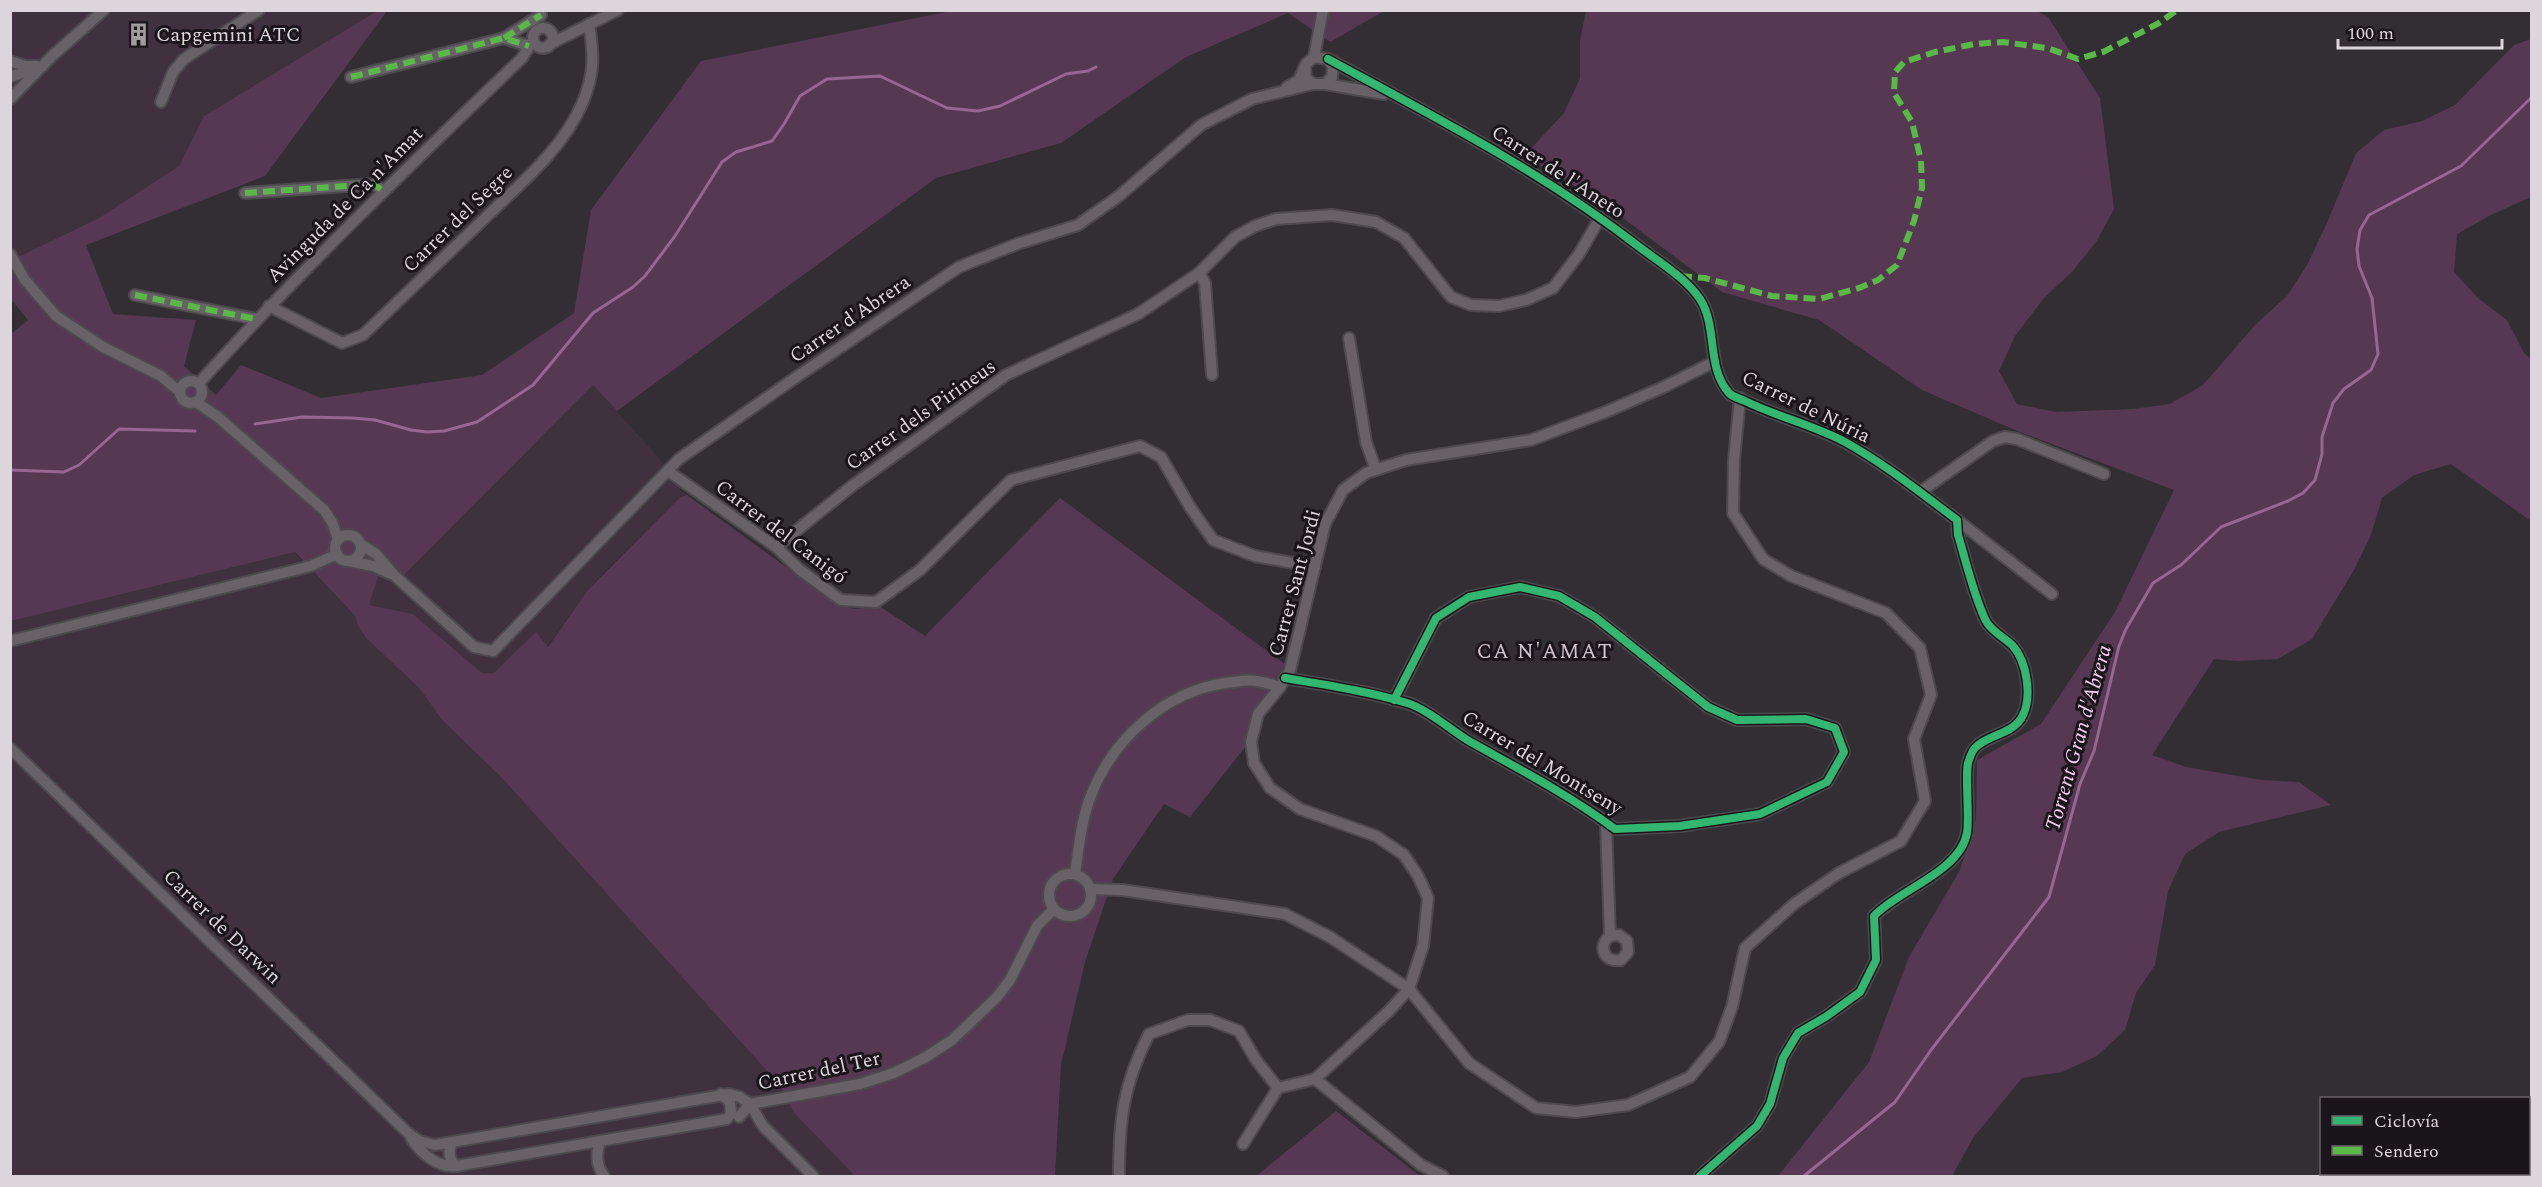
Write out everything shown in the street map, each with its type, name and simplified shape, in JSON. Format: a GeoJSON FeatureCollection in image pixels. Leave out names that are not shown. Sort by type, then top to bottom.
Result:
{"type":"FeatureCollection","features":[{"type":"Feature","properties":{"kind":"street"},"geometry":{"type":"LineString","coordinates":[[10,99],[42,66],[104,10]]}},
{"type":"Feature","properties":{"kind":"street"},"geometry":{"type":"LineString","coordinates":[[161,102],[173,72],[183,58],[259,10]]}},
{"type":"Feature","properties":{"kind":"street","name":"Avinguda de Ca n'Amat"},"geometry":{"type":"LineString","coordinates":[[522,58],[618,10]]}},
{"type":"Feature","properties":{"kind":"street"},"geometry":{"type":"LineString","coordinates":[[1314,57],[1324,57],[1334,72],[1325,84],[1313,84],[1306,78],[1305,68],[1314,57],[1323,10]]}},
{"type":"Feature","properties":{"kind":"street"},"geometry":{"type":"LineString","coordinates":[[351,77],[504,38],[541,13],[546,30],[552,38],[546,46],[536,46],[504,38]]}},
{"type":"Feature","properties":{"kind":"street","name":"Carrer del Segre"},"geometry":{"type":"LineString","coordinates":[[269,306],[342,343],[363,335],[537,168],[566,133],[582,104],[595,57],[589,24]]}},
{"type":"Feature","properties":{"kind":"street"},"geometry":{"type":"LineString","coordinates":[[531,43],[536,32],[546,30],[566,34]]}},
{"type":"Feature","properties":{"kind":"street","name":"Avinguda de Ca n'Amat"},"geometry":{"type":"LineString","coordinates":[[199,383],[269,306],[383,191],[522,58],[531,43]]}},
{"type":"Feature","properties":{"kind":"street","name":"Carrer de l'Aneto"},"geometry":{"type":"LineString","coordinates":[[1328,60],[1490,147],[1600,218],[1676,275],[1700,299],[1711,328],[1714,362]]}},
{"type":"Feature","properties":{"kind":"street"},"geometry":{"type":"LineString","coordinates":[[10,61],[25,66],[42,66]]}},
{"type":"Feature","properties":{"kind":"street"},"geometry":{"type":"LineString","coordinates":[[10,76],[42,66]]}},
{"type":"Feature","properties":{"kind":"street","name":"Carrer d'Abrera"},"geometry":{"type":"LineString","coordinates":[[1276,93],[1299,80],[1305,68]]}},
{"type":"Feature","properties":{"kind":"street","name":"Carrer d'Abrera"},"geometry":{"type":"LineString","coordinates":[[395,576],[474,646],[493,651],[679,459],[959,267],[1017,244],[1078,225],[1119,196],[1201,125],[1252,99],[1313,84]]}},
{"type":"Feature","properties":{"kind":"street","name":"Carrer de l'Aneto"},"geometry":{"type":"LineString","coordinates":[[1325,84],[1396,96]]}},
{"type":"Feature","properties":{"kind":"street"},"geometry":{"type":"LineString","coordinates":[[10,91],[23,86]]}},
{"type":"Feature","properties":{"kind":"street"},"geometry":{"type":"LineString","coordinates":[[245,193],[374,184],[383,191]]}},
{"type":"Feature","properties":{"kind":"street","name":"Carrer dels Pirineus"},"geometry":{"type":"LineString","coordinates":[[776,547],[852,486],[1006,375],[1138,314],[1199,273],[1235,237],[1255,226],[1276,219],[1332,215],[1376,222],[1404,238],[1451,297],[1471,305],[1499,306],[1526,300],[1553,288],[1579,254],[1600,218]]}},
{"type":"Feature","properties":{"kind":"street"},"geometry":{"type":"LineString","coordinates":[[10,254],[25,280],[56,316],[103,347],[182,387]]}},
{"type":"Feature","properties":{"kind":"street"},"geometry":{"type":"LineString","coordinates":[[1199,273],[1205,283],[1212,375]]}},
{"type":"Feature","properties":{"kind":"street"},"geometry":{"type":"LineString","coordinates":[[135,295],[256,320]]}},
{"type":"Feature","properties":{"kind":"street"},"geometry":{"type":"LineString","coordinates":[[1349,338],[1366,442],[1376,470]]}},
{"type":"Feature","properties":{"kind":"street","name":"Carrer de Núria"},"geometry":{"type":"LineString","coordinates":[[1714,362],[1730,394],[1761,409],[1848,443],[1920,492],[2052,594]]}},
{"type":"Feature","properties":{"kind":"street","name":"Carrer Sant Jordi"},"geometry":{"type":"LineString","coordinates":[[1315,1079],[1389,1011],[1409,989],[1422,946],[1428,898],[1418,876],[1404,855],[1376,836],[1300,809],[1270,788],[1254,763],[1251,742],[1258,714],[1290,670],[1326,524],[1343,490],[1365,473],[1406,460],[1532,440],[1618,407],[1714,362]]}},
{"type":"Feature","properties":{"kind":"street"},"geometry":{"type":"LineString","coordinates":[[182,387],[192,380],[199,383],[202,390],[199,399]]}},
{"type":"Feature","properties":{"kind":"street"},"geometry":{"type":"LineString","coordinates":[[182,387],[185,401],[199,399]]}},
{"type":"Feature","properties":{"kind":"street"},"geometry":{"type":"LineString","coordinates":[[1090,889],[1122,890],[1285,914],[1330,937],[1409,989],[1469,1063],[1536,1108],[1576,1112],[1628,1105],[1690,1077],[1719,1042],[1732,1007],[1744,948],[1803,897],[1839,873],[1901,841],[1925,801],[1914,739],[1931,694],[1920,648],[1886,613],[1791,576],[1762,559],[1733,513],[1734,460],[1740,398]]}},
{"type":"Feature","properties":{"kind":"street"},"geometry":{"type":"LineString","coordinates":[[199,399],[324,510],[332,522],[340,527],[342,537]]}},
{"type":"Feature","properties":{"kind":"street"},"geometry":{"type":"LineString","coordinates":[[1920,492],[1993,441],[2005,437],[2017,439],[2104,474]]}},
{"type":"Feature","properties":{"kind":"street","name":"Carrer del Canigó"},"geometry":{"type":"LineString","coordinates":[[668,471],[776,547],[800,570],[841,600],[876,602],[920,570],[1011,480],[1140,446],[1161,457],[1212,540],[1255,556],[1315,567]]}},
{"type":"Feature","properties":{"kind":"street"},"geometry":{"type":"LineString","coordinates":[[1700,1176],[1757,1126],[1770,1104],[1783,1058],[1798,1033],[1827,1016],[1860,992],[1876,960],[1874,916],[1884,905],[1920,886],[1953,857],[1966,835],[1969,802],[1967,763],[1975,747],[2010,729],[2023,717],[2028,696],[2024,670],[2015,648],[1987,623],[1958,535],[1957,520]]}},
{"type":"Feature","properties":{"kind":"street"},"geometry":{"type":"LineString","coordinates":[[354,536],[362,545],[376,554],[395,576],[373,566],[342,559],[337,554],[335,546],[342,537],[354,536]]}},
{"type":"Feature","properties":{"kind":"street"},"geometry":{"type":"LineString","coordinates":[[348,561],[359,556],[362,545]]}},
{"type":"Feature","properties":{"kind":"street"},"geometry":{"type":"LineString","coordinates":[[10,641],[311,566],[337,554]]}},
{"type":"Feature","properties":{"kind":"street","name":"Carrer del Montseny"},"geometry":{"type":"LineString","coordinates":[[1075,874],[1082,825],[1093,791],[1111,757],[1132,731],[1161,708],[1204,688],[1240,681],[1282,682],[1410,703],[1468,740],[1584,805],[1614,829],[1680,826],[1760,814],[1827,782],[1844,752],[1835,729],[1806,719],[1737,720],[1708,707],[1595,616],[1559,597],[1520,587],[1469,597],[1436,618],[1394,700]]}},
{"type":"Feature","properties":{"kind":"street","name":"Carrer de Darwin"},"geometry":{"type":"LineString","coordinates":[[10,748],[408,1133],[419,1148],[435,1161],[456,1166]]}},
{"type":"Feature","properties":{"kind":"street"},"geometry":{"type":"LineString","coordinates":[[1606,823],[1610,936]]}},
{"type":"Feature","properties":{"kind":"street"},"geometry":{"type":"LineString","coordinates":[[1075,874],[1084,880],[1090,889],[1090,903],[1080,914],[1067,916],[1054,909],[1049,897],[1052,884],[1062,876],[1075,874]]}},
{"type":"Feature","properties":{"kind":"street","name":"Carrer del Ter"},"geometry":{"type":"LineString","coordinates":[[739,1117],[750,1104],[860,1084],[894,1073],[926,1057],[952,1040],[997,997],[1010,980],[1037,926],[1054,909]]}},
{"type":"Feature","properties":{"kind":"street"},"geometry":{"type":"LineString","coordinates":[[1119,1176],[1119,1137],[1126,1088],[1149,1034],[1188,1020],[1210,1020],[1239,1031],[1256,1060],[1278,1088]]}},
{"type":"Feature","properties":{"kind":"street"},"geometry":{"type":"LineString","coordinates":[[1243,1144],[1278,1088],[1315,1079],[1420,1165],[1443,1176]]}},
{"type":"Feature","properties":{"kind":"street"},"geometry":{"type":"LineString","coordinates":[[408,1133],[427,1144],[452,1142],[721,1094],[740,1097],[750,1104],[763,1126],[813,1176]]}},
{"type":"Feature","properties":{"kind":"street"},"geometry":{"type":"LineString","coordinates":[[721,1094],[730,1102],[731,1114],[727,1119]]}},
{"type":"Feature","properties":{"kind":"street"},"geometry":{"type":"LineString","coordinates":[[452,1142],[449,1153],[450,1159],[456,1166],[739,1117],[763,1126]]}},
{"type":"Feature","properties":{"kind":"street"},"geometry":{"type":"LineString","coordinates":[[600,1142],[597,1153],[598,1163],[604,1176]]}},
{"type":"Feature","properties":{"kind":"shaded area"},"geometry":{"type":"Polygon","coordinates":[[[11,11],[377,11],[204,116],[179,166],[99,218],[11,261],[11,11]]]}},
{"type":"Feature","properties":{"kind":"shaded area"},"geometry":{"type":"Polygon","coordinates":[[[377,11],[387,11],[265,176],[86,245],[113,314],[196,320],[184,366],[216,395],[241,365],[321,398],[482,375],[574,313],[591,210],[701,61],[951,11],[1384,11],[1330,42],[1288,13],[1186,57],[1061,143],[936,178],[617,411],[593,385],[395,584],[379,574],[369,605],[413,614],[482,673],[494,673],[536,632],[548,647],[587,591],[680,497],[687,495],[837,604],[854,609],[879,606],[925,636],[1060,498],[1286,665],[1248,732],[1246,746],[1190,817],[1164,804],[1113,879],[1085,962],[1061,1065],[1055,1176],[855,1176],[794,1113],[779,1084],[501,777],[442,720],[420,689],[366,638],[355,616],[295,552],[11,621],[11,334],[28,320],[11,299],[10,261],[99,218],[179,166],[204,116],[377,11]]]}},
{"type":"Feature","properties":{"kind":"shaded area"},"geometry":{"type":"Polygon","coordinates":[[[1586,11],[2037,11],[2048,17],[2100,98],[2114,209],[2096,242],[2072,272],[2044,298],[2015,336],[1999,371],[2017,404],[2056,412],[2133,409],[2170,404],[2203,385],[2256,324],[2287,296],[2307,265],[2356,153],[2384,130],[2422,121],[2455,105],[2514,45],[2531,39],[2531,197],[2457,234],[2454,272],[2478,298],[2507,320],[2524,353],[2531,359],[2531,521],[2451,464],[2414,475],[2382,498],[2371,535],[2354,570],[2312,639],[2278,659],[2238,661],[2214,659],[2152,755],[2186,767],[2261,780],[2299,782],[2331,805],[2219,832],[2185,854],[2168,891],[2155,965],[2136,993],[2125,1030],[2097,1056],[2062,1072],[2022,1078],[1973,1138],[1952,1176],[1778,1176],[1869,1062],[1909,957],[1960,870],[1976,819],[1977,760],[2041,724],[2115,612],[2174,490],[2015,430],[1922,390],[1819,320],[1722,292],[1600,201],[1524,156],[1564,113],[1580,78],[1580,41],[1586,11]]]}},
{"type":"Feature","properties":{"kind":"shaded area"},"geometry":{"type":"Polygon","coordinates":[[[593,385],[659,458],[681,491],[687,495],[679,497],[608,568],[587,591],[547,647],[536,632],[502,668],[494,673],[482,673],[413,614],[369,605],[379,573],[395,584],[593,385]]]}},
{"type":"Feature","properties":{"kind":"shaded area"},"geometry":{"type":"Polygon","coordinates":[[[294,552],[355,616],[366,638],[420,689],[442,720],[501,777],[780,1084],[794,1113],[855,1176],[11,1176],[10,621],[294,552]]]}},
{"type":"Feature","properties":{"kind":"shaded area"},"geometry":{"type":"Polygon","coordinates":[[[1336,1111],[1420,1176],[1256,1176],[1336,1111]]]}},
{"type":"Feature","properties":{"kind":"waterway"},"geometry":{"type":"LineString","coordinates":[[255,424],[302,417],[353,418],[375,420],[427,432],[444,431],[477,422],[533,385],[593,313],[633,287],[645,276],[675,236],[722,162],[736,152],[772,141],[800,96],[827,79],[880,76],[947,108],[978,111],[1000,106],[1066,74],[1088,71],[1096,67]]}},
{"type":"Feature","properties":{"kind":"waterway","name":"Torrent Gran d'Abrera"},"geometry":{"type":"LineString","coordinates":[[1804,1176],[1895,1102],[1931,1050],[2049,897],[2080,784],[2094,751],[2119,646],[2126,629],[2153,583],[2181,565],[2221,527],[2288,501],[2303,493],[2315,480],[2322,454],[2322,437],[2333,403],[2344,389],[2371,370],[2378,354],[2372,298],[2359,266],[2357,249],[2360,230],[2369,215],[2461,166],[2532,97]]}},
{"type":"Feature","properties":{"kind":"waterway"},"geometry":{"type":"LineString","coordinates":[[10,470],[64,472],[79,465],[119,429],[195,431]]}},
{"type":"Feature","properties":{"kind":"marked path"},"geometry":{"type":"LineString","coordinates":[[1680,276],[1705,278],[1772,296],[1819,299],[1878,280],[1897,265],[1914,221],[1922,188],[1921,161],[1912,122],[1894,93],[1895,72],[1904,62],[1935,52],[1974,44],[2003,42],[2047,48],[2078,59],[2103,52],[2159,23],[2177,10]]}},
{"type":"Feature","properties":{"kind":"marked path"},"geometry":{"type":"LineString","coordinates":[[504,38],[541,15]]}},
{"type":"Feature","properties":{"kind":"marked path"},"geometry":{"type":"LineString","coordinates":[[351,77],[504,38],[529,46]]}},
{"type":"Feature","properties":{"kind":"marked path"},"geometry":{"type":"LineString","coordinates":[[245,193],[374,184],[383,191]]}},
{"type":"Feature","properties":{"kind":"marked path"},"geometry":{"type":"LineString","coordinates":[[135,295],[256,319]]}},
{"type":"Feature","properties":{"kind":"cycle path"},"geometry":{"type":"LineString","coordinates":[[1328,59],[1448,124],[1526,170],[1602,219],[1680,277],[1694,291],[1705,310],[1717,371],[1730,394],[1845,442],[1889,469],[1957,520],[1958,535],[1967,567],[1986,621],[2013,646],[2025,670],[2026,707],[2019,722],[2007,731],[1980,743],[1969,760],[1968,825],[1962,847],[1941,870],[1874,916],[1876,960],[1860,992],[1827,1016],[1798,1033],[1783,1058],[1770,1104],[1757,1126],[1700,1176]]}},
{"type":"Feature","properties":{"kind":"cycle path"},"geometry":{"type":"LineString","coordinates":[[1285,678],[1362,692],[1415,706],[1469,741],[1562,794],[1615,829],[1680,826],[1760,814],[1827,782],[1844,752],[1835,728],[1806,719],[1737,720],[1708,707],[1595,617],[1559,596],[1520,587],[1469,597],[1436,618],[1394,700]]}},
{"type":"Feature","properties":{"kind":"place","name":"Capgemini ATC"},"geometry":{"type":"Point","coordinates":[138,35]}},
{"type":"Feature","properties":{"kind":"district","name":"CA N'AMAT"},"geometry":{"type":"Point","coordinates":[1545,652]}}]}
